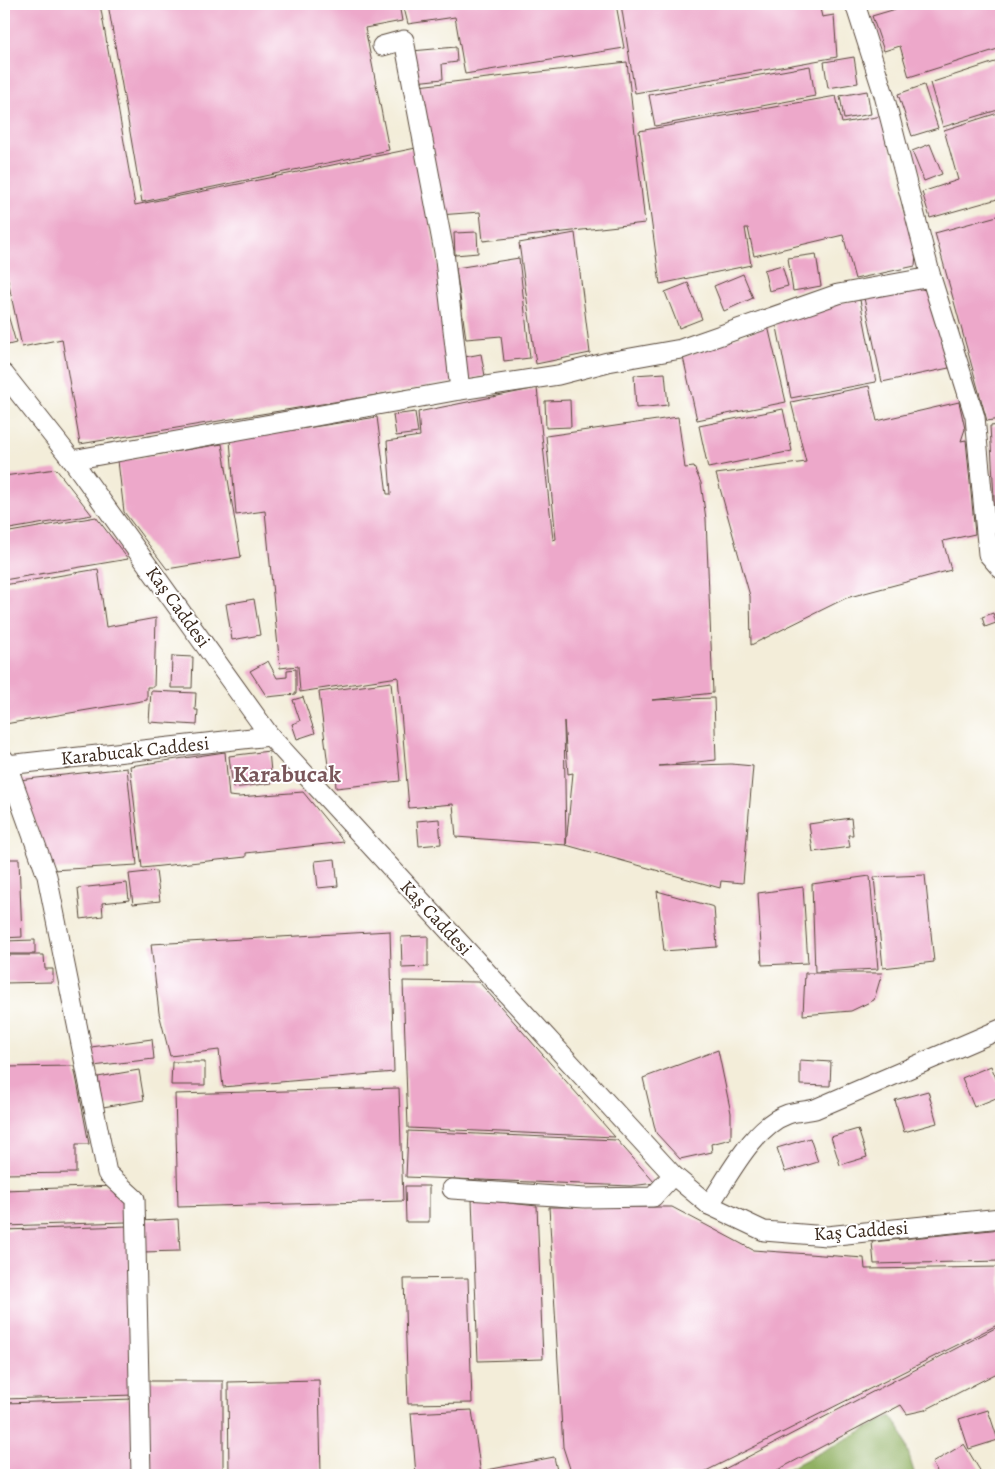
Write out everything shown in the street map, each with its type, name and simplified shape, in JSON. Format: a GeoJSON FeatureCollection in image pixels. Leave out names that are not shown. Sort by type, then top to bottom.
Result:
{"type":"FeatureCollection","features":[{"type":"Feature","properties":{"kind":"street"},"geometry":{"type":"LineString","coordinates":[[854,4],[884,96],[931,277],[975,417],[988,554],[1001,569]]}},
{"type":"Feature","properties":{"kind":"street"},"geometry":{"type":"LineString","coordinates":[[382,46],[404,40],[444,252],[460,390]]}},
{"type":"Feature","properties":{"kind":"street"},"geometry":{"type":"LineString","coordinates":[[72,460],[460,390],[558,375],[608,362],[681,349],[838,294],[931,277]]}},
{"type":"Feature","properties":{"kind":"street","name":"Kaş Caddesi"},"geometry":{"type":"LineString","coordinates":[[4,374],[72,460],[270,736],[673,1175],[709,1205],[764,1231],[827,1236],[1001,1218]]}},
{"type":"Feature","properties":{"kind":"street","name":"Karabucak Caddesi"},"geometry":{"type":"LineString","coordinates":[[5,762],[270,736]]}},
{"type":"Feature","properties":{"kind":"street"},"geometry":{"type":"LineString","coordinates":[[5,762],[47,876],[108,1173],[135,1199],[141,1475]]}},
{"type":"Feature","properties":{"kind":"street"},"geometry":{"type":"LineString","coordinates":[[709,1205],[749,1145],[769,1124],[789,1114],[815,1110],[1001,1030]]}},
{"type":"Feature","properties":{"kind":"street"},"geometry":{"type":"LineString","coordinates":[[452,1188],[585,1198],[653,1198],[673,1175]]}},
{"type":"Feature","properties":{"kind":"green space"},"geometry":{"type":"Polygon","coordinates":[[[891,1416],[901,1430],[915,1475],[776,1475],[891,1416]]]}},
{"type":"Feature","properties":{"kind":"building"},"geometry":{"type":"Polygon","coordinates":[[[4,4],[100,4],[135,205],[416,148],[452,339],[455,382],[80,444],[62,339],[22,347],[4,262],[4,4]]]}},
{"type":"Feature","properties":{"kind":"building"},"geometry":{"type":"Polygon","coordinates":[[[108,4],[399,4],[402,21],[365,28],[389,150],[142,202],[108,4]]]}},
{"type":"Feature","properties":{"kind":"building"},"geometry":{"type":"Polygon","coordinates":[[[403,4],[616,4],[624,48],[465,74],[455,17],[408,24],[403,4]]]}},
{"type":"Feature","properties":{"kind":"building"},"geometry":{"type":"Polygon","coordinates":[[[621,4],[819,4],[822,17],[834,15],[837,57],[635,93],[621,4]]]}},
{"type":"Feature","properties":{"kind":"building"},"geometry":{"type":"Polygon","coordinates":[[[905,4],[1001,4],[1001,48],[909,77],[900,46],[884,51],[872,16],[906,6],[905,4]]]}},
{"type":"Feature","properties":{"kind":"building"},"geometry":{"type":"Polygon","coordinates":[[[456,47],[457,62],[442,64],[443,79],[415,82],[412,51],[456,47]]]}},
{"type":"Feature","properties":{"kind":"building"},"geometry":{"type":"Polygon","coordinates":[[[854,57],[858,83],[828,88],[824,62],[854,57]]]}},
{"type":"Feature","properties":{"kind":"building"},"geometry":{"type":"Polygon","coordinates":[[[1001,60],[1001,109],[943,127],[930,83],[1001,60]]]}},
{"type":"Feature","properties":{"kind":"building"},"geometry":{"type":"Polygon","coordinates":[[[627,62],[645,223],[483,241],[480,212],[439,215],[418,86],[627,62]]]}},
{"type":"Feature","properties":{"kind":"building"},"geometry":{"type":"Polygon","coordinates":[[[810,66],[815,96],[655,126],[649,95],[810,66]]]}},
{"type":"Feature","properties":{"kind":"building"},"geometry":{"type":"Polygon","coordinates":[[[924,85],[938,128],[912,136],[898,94],[924,85]]]}},
{"type":"Feature","properties":{"kind":"building"},"geometry":{"type":"Polygon","coordinates":[[[867,91],[871,114],[844,119],[840,96],[867,91]]]}},
{"type":"Feature","properties":{"kind":"building"},"geometry":{"type":"Polygon","coordinates":[[[836,96],[842,123],[882,116],[916,251],[915,266],[855,279],[843,235],[754,256],[748,228],[745,228],[751,265],[660,284],[639,131],[836,96]]]}},
{"type":"Feature","properties":{"kind":"building"},"geometry":{"type":"Polygon","coordinates":[[[1001,112],[1001,198],[930,218],[922,192],[958,180],[944,130],[1001,112]]]}},
{"type":"Feature","properties":{"kind":"building"},"geometry":{"type":"Polygon","coordinates":[[[930,144],[942,174],[924,181],[912,151],[930,144]]]}},
{"type":"Feature","properties":{"kind":"building"},"geometry":{"type":"Polygon","coordinates":[[[1001,215],[1001,419],[987,421],[935,233],[1001,215]]]}},
{"type":"Feature","properties":{"kind":"building"},"geometry":{"type":"Polygon","coordinates":[[[477,232],[478,253],[455,255],[454,233],[477,232]]]}},
{"type":"Feature","properties":{"kind":"building"},"geometry":{"type":"Polygon","coordinates":[[[575,233],[590,353],[536,364],[519,243],[575,233]]]}},
{"type":"Feature","properties":{"kind":"building"},"geometry":{"type":"Polygon","coordinates":[[[816,254],[821,286],[793,291],[788,258],[816,254]]]}},
{"type":"Feature","properties":{"kind":"building"},"geometry":{"type":"Polygon","coordinates":[[[519,258],[530,358],[504,361],[501,336],[466,339],[456,268],[519,258]]]}},
{"type":"Feature","properties":{"kind":"building"},"geometry":{"type":"Polygon","coordinates":[[[782,265],[788,286],[769,291],[764,270],[782,265]]]}},
{"type":"Feature","properties":{"kind":"building"},"geometry":{"type":"Polygon","coordinates":[[[743,274],[753,298],[724,311],[714,286],[743,274]]]}},
{"type":"Feature","properties":{"kind":"building"},"geometry":{"type":"Polygon","coordinates":[[[688,283],[702,319],[679,328],[665,292],[688,283]]]}},
{"type":"Feature","properties":{"kind":"building"},"geometry":{"type":"Polygon","coordinates":[[[916,287],[931,292],[949,368],[882,382],[864,298],[916,287]]]}},
{"type":"Feature","properties":{"kind":"building"},"geometry":{"type":"Polygon","coordinates":[[[860,300],[876,382],[791,398],[776,322],[830,304],[860,300]]]}},
{"type":"Feature","properties":{"kind":"building"},"geometry":{"type":"Polygon","coordinates":[[[4,301],[16,343],[4,346],[4,301]]]}},
{"type":"Feature","properties":{"kind":"building"},"geometry":{"type":"Polygon","coordinates":[[[768,326],[786,402],[697,420],[683,357],[768,326]]]}},
{"type":"Feature","properties":{"kind":"building"},"geometry":{"type":"Polygon","coordinates":[[[481,354],[485,376],[463,380],[459,358],[481,354]]]}},
{"type":"Feature","properties":{"kind":"building"},"geometry":{"type":"Polygon","coordinates":[[[665,373],[668,405],[636,408],[634,375],[665,373]]]}},
{"type":"Feature","properties":{"kind":"building"},"geometry":{"type":"Polygon","coordinates":[[[869,386],[877,421],[959,402],[965,429],[961,441],[966,440],[975,534],[943,541],[951,570],[846,598],[751,645],[750,596],[716,474],[806,462],[791,402],[869,386]]]}},
{"type":"Feature","properties":{"kind":"building"},"geometry":{"type":"Polygon","coordinates":[[[537,388],[553,540],[556,539],[546,436],[678,417],[685,468],[694,467],[701,483],[706,519],[713,693],[652,700],[714,698],[716,760],[659,766],[731,764],[753,766],[743,883],[721,881],[720,888],[566,845],[456,837],[453,804],[409,808],[398,677],[300,692],[298,666],[280,668],[265,511],[236,515],[230,440],[377,417],[387,494],[391,494],[387,441],[420,436],[418,412],[537,388]],[[564,721],[566,845],[573,773],[568,774],[564,721]]]}},
{"type":"Feature","properties":{"kind":"building"},"geometry":{"type":"Polygon","coordinates":[[[570,400],[571,427],[546,428],[545,401],[570,400]]]}},
{"type":"Feature","properties":{"kind":"building"},"geometry":{"type":"Polygon","coordinates":[[[783,409],[792,451],[708,468],[699,426],[783,409]]]}},
{"type":"Feature","properties":{"kind":"building"},"geometry":{"type":"Polygon","coordinates":[[[415,412],[418,433],[396,436],[393,415],[415,412]]]}},
{"type":"Feature","properties":{"kind":"building"},"geometry":{"type":"Polygon","coordinates":[[[1001,425],[1001,550],[997,551],[990,426],[1001,425]]]}},
{"type":"Feature","properties":{"kind":"building"},"geometry":{"type":"Polygon","coordinates":[[[222,444],[241,557],[167,569],[124,512],[118,461],[222,444]]]}},
{"type":"Feature","properties":{"kind":"building"},"geometry":{"type":"Polygon","coordinates":[[[56,469],[92,515],[4,530],[4,476],[56,469]]]}},
{"type":"Feature","properties":{"kind":"building"},"geometry":{"type":"Polygon","coordinates":[[[96,517],[128,559],[4,580],[4,533],[96,517]]]}},
{"type":"Feature","properties":{"kind":"building"},"geometry":{"type":"Polygon","coordinates":[[[98,569],[106,627],[156,618],[154,687],[147,687],[147,700],[5,724],[4,585],[98,569]]]}},
{"type":"Feature","properties":{"kind":"building"},"geometry":{"type":"Polygon","coordinates":[[[254,599],[260,635],[232,640],[226,604],[254,599]]]}},
{"type":"Feature","properties":{"kind":"building"},"geometry":{"type":"Polygon","coordinates":[[[993,613],[996,623],[985,627],[982,617],[993,613]]]}},
{"type":"Feature","properties":{"kind":"building"},"geometry":{"type":"Polygon","coordinates":[[[172,656],[193,657],[192,688],[171,688],[172,656]]]}},
{"type":"Feature","properties":{"kind":"building"},"geometry":{"type":"Polygon","coordinates":[[[268,661],[277,678],[287,677],[287,670],[296,669],[296,694],[267,697],[250,671],[268,661]]]}},
{"type":"Feature","properties":{"kind":"building"},"geometry":{"type":"Polygon","coordinates":[[[391,682],[400,781],[336,788],[335,773],[329,774],[319,692],[391,682]]]}},
{"type":"Feature","properties":{"kind":"building"},"geometry":{"type":"Polygon","coordinates":[[[151,691],[196,693],[195,710],[198,710],[197,725],[149,722],[151,691]]]}},
{"type":"Feature","properties":{"kind":"building"},"geometry":{"type":"Polygon","coordinates":[[[303,697],[315,733],[297,739],[292,724],[300,721],[293,700],[303,697]]]}},
{"type":"Feature","properties":{"kind":"building"},"geometry":{"type":"Polygon","coordinates":[[[269,751],[272,783],[233,788],[229,756],[269,751]]]}},
{"type":"Feature","properties":{"kind":"building"},"geometry":{"type":"Polygon","coordinates":[[[225,752],[229,796],[239,797],[303,792],[344,842],[246,853],[246,857],[142,868],[130,766],[225,752]]]}},
{"type":"Feature","properties":{"kind":"building"},"geometry":{"type":"Polygon","coordinates":[[[127,768],[137,865],[52,870],[19,780],[127,768]]]}},
{"type":"Feature","properties":{"kind":"building"},"geometry":{"type":"Polygon","coordinates":[[[851,818],[853,835],[848,835],[850,847],[813,852],[809,824],[851,818]]]}},
{"type":"Feature","properties":{"kind":"building"},"geometry":{"type":"Polygon","coordinates":[[[439,819],[441,844],[419,846],[417,821],[439,819]]]}},
{"type":"Feature","properties":{"kind":"building"},"geometry":{"type":"Polygon","coordinates":[[[4,859],[19,859],[22,937],[4,938],[4,859]]]}},
{"type":"Feature","properties":{"kind":"building"},"geometry":{"type":"Polygon","coordinates":[[[335,859],[338,886],[318,888],[315,861],[335,859]]]}},
{"type":"Feature","properties":{"kind":"building"},"geometry":{"type":"Polygon","coordinates":[[[156,871],[160,901],[133,904],[129,874],[156,871]]]}},
{"type":"Feature","properties":{"kind":"building"},"geometry":{"type":"Polygon","coordinates":[[[925,875],[934,962],[883,968],[874,877],[925,875]]]}},
{"type":"Feature","properties":{"kind":"building"},"geometry":{"type":"Polygon","coordinates":[[[870,876],[878,969],[815,972],[812,884],[870,876]]]}},
{"type":"Feature","properties":{"kind":"building"},"geometry":{"type":"Polygon","coordinates":[[[127,883],[129,900],[102,903],[103,916],[81,919],[78,888],[127,883]]]}},
{"type":"Feature","properties":{"kind":"building"},"geometry":{"type":"Polygon","coordinates":[[[803,887],[808,963],[762,965],[758,893],[803,887]]]}},
{"type":"Feature","properties":{"kind":"building"},"geometry":{"type":"Polygon","coordinates":[[[657,891],[714,907],[717,947],[664,951],[657,891]]]}},
{"type":"Feature","properties":{"kind":"building"},"geometry":{"type":"Polygon","coordinates":[[[390,931],[394,1072],[223,1087],[219,1050],[170,1056],[159,1013],[151,944],[390,931]]]}},
{"type":"Feature","properties":{"kind":"building"},"geometry":{"type":"Polygon","coordinates":[[[428,936],[428,967],[402,968],[401,937],[428,936]]]}},
{"type":"Feature","properties":{"kind":"building"},"geometry":{"type":"Polygon","coordinates":[[[35,940],[35,954],[4,954],[4,941],[35,940]]]}},
{"type":"Feature","properties":{"kind":"building"},"geometry":{"type":"Polygon","coordinates":[[[4,955],[44,955],[45,969],[53,969],[53,982],[4,983],[4,955]]]}},
{"type":"Feature","properties":{"kind":"building"},"geometry":{"type":"Polygon","coordinates":[[[805,973],[882,973],[874,1000],[851,1011],[803,1015],[805,973]]]}},
{"type":"Feature","properties":{"kind":"building"},"geometry":{"type":"Polygon","coordinates":[[[403,981],[479,982],[615,1137],[408,1128],[403,981]]]}},
{"type":"Feature","properties":{"kind":"building"},"geometry":{"type":"Polygon","coordinates":[[[152,1039],[154,1059],[93,1066],[91,1047],[152,1039]]]}},
{"type":"Feature","properties":{"kind":"building"},"geometry":{"type":"Polygon","coordinates":[[[718,1050],[731,1113],[731,1139],[711,1144],[712,1152],[680,1159],[656,1133],[643,1078],[718,1050]]]}},
{"type":"Feature","properties":{"kind":"building"},"geometry":{"type":"Polygon","coordinates":[[[800,1060],[831,1062],[830,1086],[800,1085],[800,1060]]]}},
{"type":"Feature","properties":{"kind":"building"},"geometry":{"type":"Polygon","coordinates":[[[172,1062],[205,1062],[205,1085],[171,1085],[172,1062]]]}},
{"type":"Feature","properties":{"kind":"building"},"geometry":{"type":"Polygon","coordinates":[[[74,1066],[89,1144],[76,1144],[76,1173],[4,1174],[4,1067],[74,1066]]]}},
{"type":"Feature","properties":{"kind":"building"},"geometry":{"type":"Polygon","coordinates":[[[991,1066],[1001,1090],[1001,1096],[974,1107],[962,1078],[991,1066]]]}},
{"type":"Feature","properties":{"kind":"building"},"geometry":{"type":"Polygon","coordinates":[[[139,1070],[144,1100],[103,1107],[98,1077],[139,1070]]]}},
{"type":"Feature","properties":{"kind":"building"},"geometry":{"type":"Polygon","coordinates":[[[399,1088],[403,1201],[178,1207],[175,1094],[399,1088]]]}},
{"type":"Feature","properties":{"kind":"building"},"geometry":{"type":"Polygon","coordinates":[[[928,1091],[937,1123],[904,1132],[895,1100],[928,1091]]]}},
{"type":"Feature","properties":{"kind":"building"},"geometry":{"type":"Polygon","coordinates":[[[858,1129],[867,1157],[840,1165],[831,1137],[858,1129]]]}},
{"type":"Feature","properties":{"kind":"building"},"geometry":{"type":"Polygon","coordinates":[[[408,1131],[617,1140],[655,1183],[631,1186],[406,1177],[408,1131]]]}},
{"type":"Feature","properties":{"kind":"building"},"geometry":{"type":"Polygon","coordinates":[[[810,1138],[818,1162],[785,1172],[777,1148],[810,1138]]]}},
{"type":"Feature","properties":{"kind":"building"},"geometry":{"type":"Polygon","coordinates":[[[116,1186],[116,1196],[125,1196],[126,1222],[4,1226],[4,1190],[116,1186]]]}},
{"type":"Feature","properties":{"kind":"building"},"geometry":{"type":"Polygon","coordinates":[[[405,1186],[429,1186],[429,1222],[406,1222],[405,1186]]]}},
{"type":"Feature","properties":{"kind":"building"},"geometry":{"type":"Polygon","coordinates":[[[472,1199],[537,1206],[543,1359],[478,1361],[472,1199]]]}},
{"type":"Feature","properties":{"kind":"building"},"geometry":{"type":"Polygon","coordinates":[[[549,1207],[672,1207],[753,1250],[864,1258],[865,1269],[1001,1267],[1001,1323],[698,1475],[572,1475],[563,1447],[549,1207]]]}},
{"type":"Feature","properties":{"kind":"building"},"geometry":{"type":"Polygon","coordinates":[[[178,1219],[180,1251],[142,1252],[140,1221],[178,1219]]]}},
{"type":"Feature","properties":{"kind":"building"},"geometry":{"type":"Polygon","coordinates":[[[128,1226],[134,1395],[4,1399],[4,1230],[128,1226]]]}},
{"type":"Feature","properties":{"kind":"building"},"geometry":{"type":"Polygon","coordinates":[[[1001,1229],[1001,1261],[874,1264],[872,1242],[1001,1229]]]}},
{"type":"Feature","properties":{"kind":"building"},"geometry":{"type":"Polygon","coordinates":[[[468,1278],[472,1403],[408,1404],[404,1279],[468,1278]]]}},
{"type":"Feature","properties":{"kind":"building"},"geometry":{"type":"Polygon","coordinates":[[[1001,1325],[1001,1371],[925,1410],[907,1414],[901,1405],[768,1475],[713,1475],[1001,1325]]]}},
{"type":"Feature","properties":{"kind":"building"},"geometry":{"type":"Polygon","coordinates":[[[319,1380],[321,1475],[229,1475],[228,1382],[319,1380]]]}},
{"type":"Feature","properties":{"kind":"building"},"geometry":{"type":"Polygon","coordinates":[[[145,1381],[223,1381],[223,1475],[145,1475],[145,1381]]]}},
{"type":"Feature","properties":{"kind":"building"},"geometry":{"type":"Polygon","coordinates":[[[134,1399],[137,1475],[4,1475],[4,1403],[134,1399]]]}},
{"type":"Feature","properties":{"kind":"building"},"geometry":{"type":"Polygon","coordinates":[[[472,1410],[481,1475],[416,1475],[411,1413],[472,1410]]]}},
{"type":"Feature","properties":{"kind":"building"},"geometry":{"type":"Polygon","coordinates":[[[988,1410],[998,1440],[969,1449],[959,1419],[988,1410]]]}},
{"type":"Feature","properties":{"kind":"building"},"geometry":{"type":"Polygon","coordinates":[[[964,1444],[981,1472],[974,1475],[939,1475],[932,1463],[964,1444]]]}},
{"type":"Feature","properties":{"kind":"building"},"geometry":{"type":"Polygon","coordinates":[[[554,1457],[558,1475],[488,1475],[487,1470],[554,1457]]]}},
{"type":"Feature","properties":{"kind":"district","name":"Karabucak"},"geometry":{"type":"Point","coordinates":[287,774]}}]}
